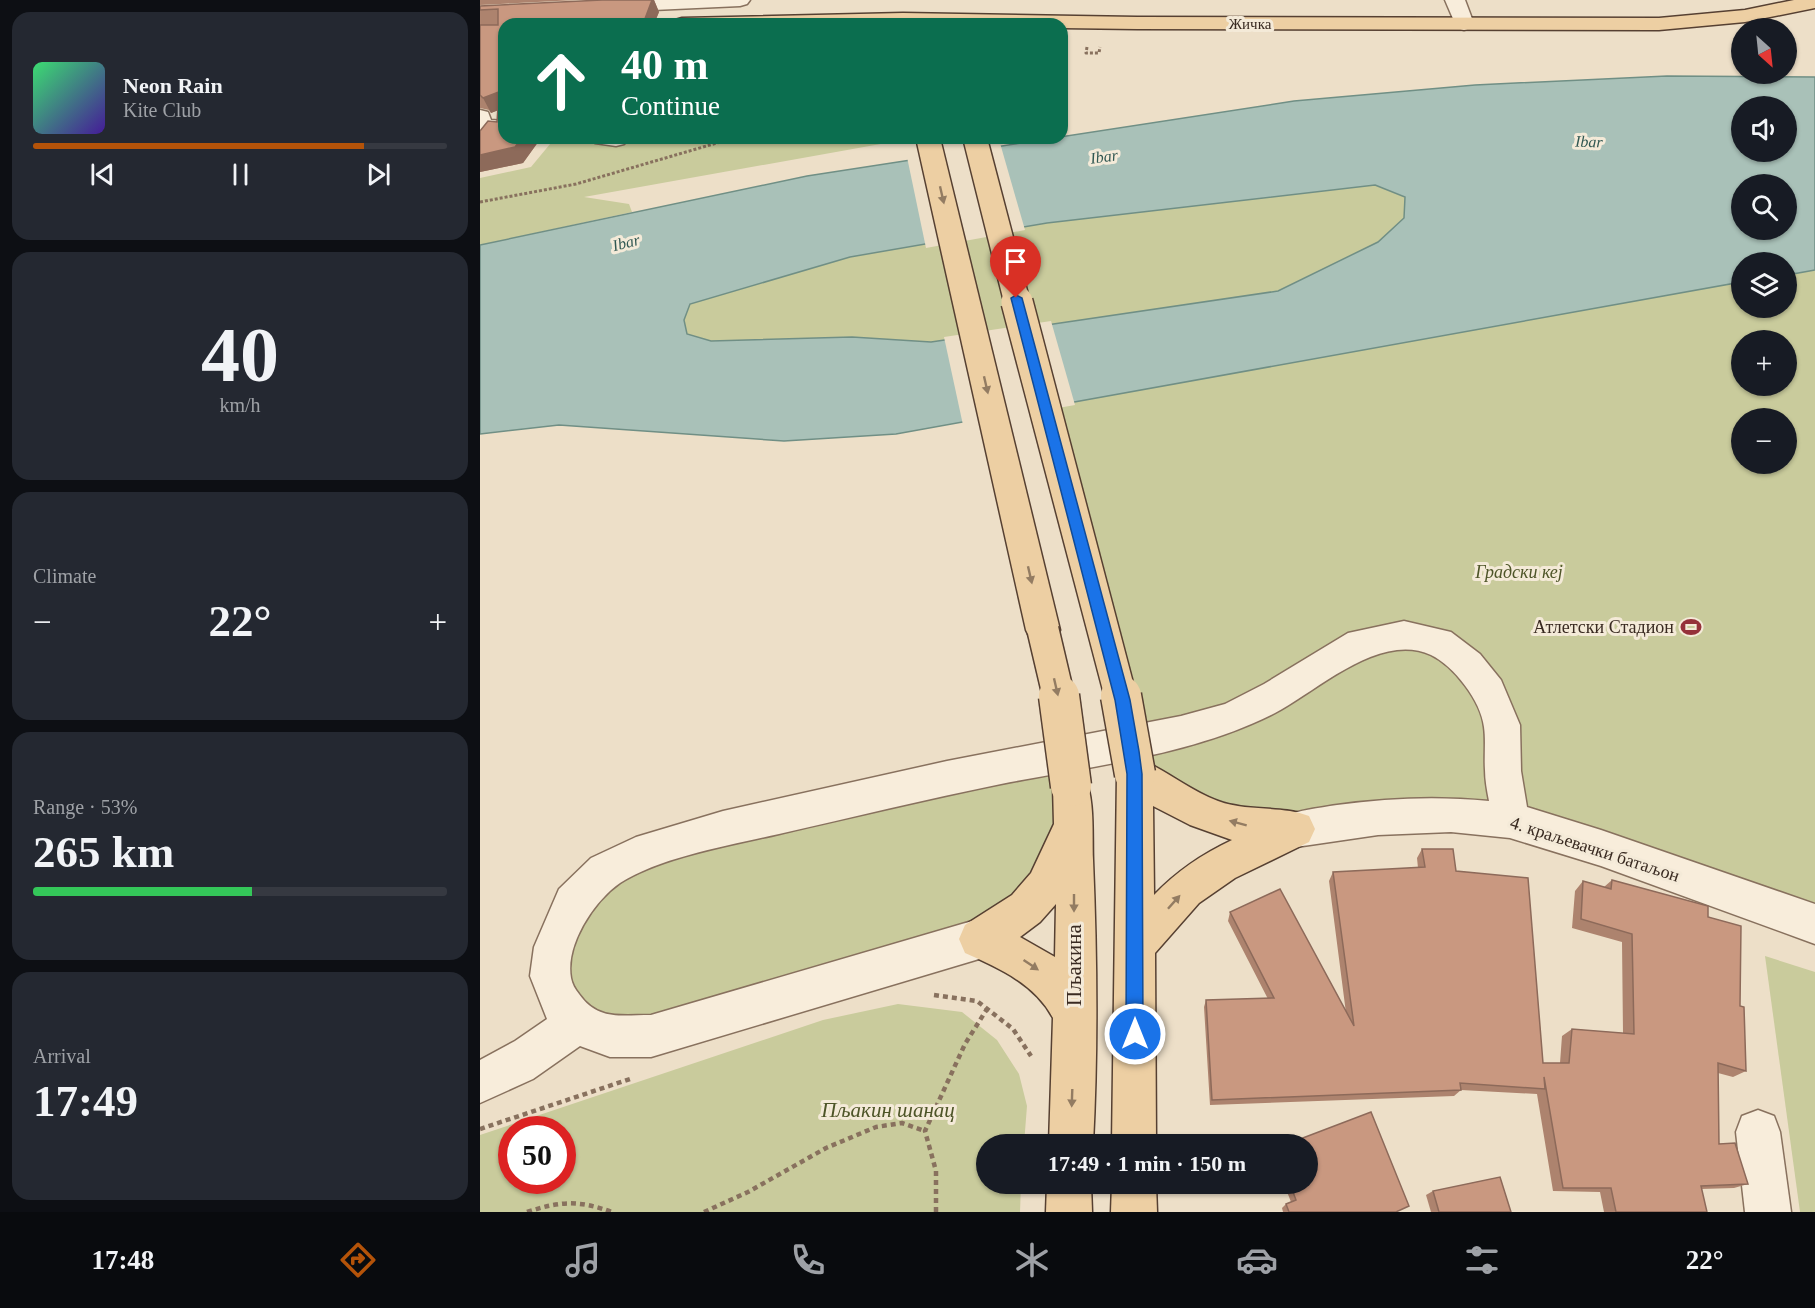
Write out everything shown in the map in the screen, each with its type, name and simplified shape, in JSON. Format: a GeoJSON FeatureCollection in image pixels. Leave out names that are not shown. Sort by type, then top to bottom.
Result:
{"type":"FeatureCollection","features":[{"type":"Feature","properties":{"kind":"main road","name":"Жичка"},"geometry":{"type":"LineString","coordinates":[[1597,23],[1747,0]]}},
{"type":"Feature","properties":{"kind":"main road","name":"Жичка"},"geometry":{"type":"LineString","coordinates":[[1068,22],[1464,24],[1700,22],[1815,2]]}},
{"type":"Feature","properties":{"kind":"main road"},"geometry":{"type":"LineString","coordinates":[[1068,32],[1137,23]]}},
{"type":"Feature","properties":{"kind":"main road","name":"Пљакина"},"geometry":{"type":"LineString","coordinates":[[929,144],[1062,711],[1072,805],[1075,1017],[1071,1134]]}},
{"type":"Feature","properties":{"kind":"main road"},"geometry":{"type":"LineString","coordinates":[[977,144],[1122,700],[1135,774],[1134,1134]]}},
{"type":"Feature","properties":{"kind":"main road"},"geometry":{"type":"LineString","coordinates":[[1135,774],[1177,800],[1209,815],[1246,826],[1296,829]]}},
{"type":"Feature","properties":{"kind":"main road"},"geometry":{"type":"LineString","coordinates":[[980,939],[1018,916],[1040,896],[1054,872],[1072,805]]}},
{"type":"Feature","properties":{"kind":"main road"},"geometry":{"type":"LineString","coordinates":[[1135,945],[1185,890],[1221,865],[1296,829]]}},
{"type":"Feature","properties":{"kind":"main road"},"geometry":{"type":"LineString","coordinates":[[980,939],[1023,960],[1041,972],[1060,989],[1075,1017]]}},
{"type":"Feature","properties":{"kind":"main road"},"geometry":{"type":"LineString","coordinates":[[1069,1194],[1069,1212]]}},
{"type":"Feature","properties":{"kind":"main road"},"geometry":{"type":"LineString","coordinates":[[1134,1194],[1134,1212]]}},
{"type":"Feature","properties":{"kind":"street"},"geometry":{"type":"LineString","coordinates":[[586,7],[740,0]]}},
{"type":"Feature","properties":{"kind":"street"},"geometry":{"type":"LineString","coordinates":[[1455,0],[1464,24]]}},
{"type":"Feature","properties":{"kind":"street"},"geometry":{"type":"LineString","coordinates":[[480,125],[498,127]]}},
{"type":"Feature","properties":{"kind":"street"},"geometry":{"type":"LineString","coordinates":[[980,939],[651,1036],[610,1036],[575,1024],[558,1000],[550,976],[554,947],[573,903],[605,871],[649,850],[723,829],[947,778],[1181,732],[1233,717],[1276,695],[1360,643],[1404,636],[1438,642],[1467,664],[1489,691],[1502,725],[1503,771],[1510,820]]}},
{"type":"Feature","properties":{"kind":"street","name":"4. краљевачки батаљон"},"geometry":{"type":"LineString","coordinates":[[1296,829],[1378,817],[1450,815],[1510,820],[1601,848],[1815,924]]}},
{"type":"Feature","properties":{"kind":"street"},"geometry":{"type":"LineString","coordinates":[[480,1082],[547,1046],[575,1024]]}},
{"type":"Feature","properties":{"kind":"street"},"geometry":{"type":"LineString","coordinates":[[1758,1132],[1768,1212]]}},
{"type":"Feature","properties":{"kind":"path"},"geometry":{"type":"LineString","coordinates":[[1087,44],[1086,53],[1099,53]]}},
{"type":"Feature","properties":{"kind":"path"},"geometry":{"type":"LineString","coordinates":[[480,202],[576,184],[713,144]]}},
{"type":"Feature","properties":{"kind":"path"},"geometry":{"type":"LineString","coordinates":[[924,994],[977,1001],[1013,1029],[1035,1062]]}},
{"type":"Feature","properties":{"kind":"path"},"geometry":{"type":"LineString","coordinates":[[936,1212],[939,1176],[925,1131],[965,1044],[987,1009]]}},
{"type":"Feature","properties":{"kind":"path"},"geometry":{"type":"LineString","coordinates":[[480,1129],[637,1077]]}},
{"type":"Feature","properties":{"kind":"path"},"geometry":{"type":"LineString","coordinates":[[704,1212],[748,1192],[826,1148],[876,1127],[902,1123],[925,1131]]}},
{"type":"Feature","properties":{"kind":"path"},"geometry":{"type":"LineString","coordinates":[[527,1212],[558,1202],[583,1202],[612,1212]]}},
{"type":"Feature","properties":{"kind":"green space"},"geometry":{"type":"Polygon","coordinates":[[[550,144],[881,144],[584,197],[629,204],[632,212],[480,245],[480,178],[531,167],[550,144]]]}},
{"type":"Feature","properties":{"kind":"green space"},"geometry":{"type":"Polygon","coordinates":[[[1375,185],[1405,197],[1404,218],[1378,242],[1279,291],[931,342],[852,337],[711,341],[687,335],[684,320],[690,304],[850,257],[1047,223],[1375,185]]]}},
{"type":"Feature","properties":{"kind":"green space","name":"Градски кеј"},"geometry":{"type":"Polygon","coordinates":[[[1815,270],[1815,924],[1510,820],[1296,829],[1135,774],[1044,406],[1731,284],[1731,318],[1797,318],[1797,273],[1815,270]]]}},
{"type":"Feature","properties":{"kind":"green space"},"geometry":{"type":"Polygon","coordinates":[[[1035,760],[1071,786],[1018,916],[651,1036],[575,1024],[554,947],[605,871],[1035,760]]]}},
{"type":"Feature","properties":{"kind":"green space"},"geometry":{"type":"Polygon","coordinates":[[[1765,956],[1815,972],[1815,1212],[1800,1212],[1765,956]]]}},
{"type":"Feature","properties":{"kind":"green space","name":"Пљакин шанац"},"geometry":{"type":"Polygon","coordinates":[[[898,1004],[962,1012],[997,1040],[1019,1074],[1027,1106],[1025,1134],[976,1134],[976,1194],[1021,1194],[1020,1212],[480,1212],[480,1135],[498,1129],[498,1194],[576,1194],[576,1116],[537,1116],[823,1020],[898,1004]]]}},
{"type":"Feature","properties":{"kind":"water","name":"Ibar"},"geometry":{"type":"Polygon","coordinates":[[[1667,76],[1731,76],[1731,84],[1797,84],[1797,77],[1815,77],[1815,270],[1797,273],[1797,252],[1731,252],[1731,284],[896,434],[784,441],[559,425],[480,434],[480,245],[807,176],[1015,144],[1068,144],[1068,136],[1294,101],[1475,85],[1667,76]],[[1375,185],[1047,223],[850,257],[690,304],[684,320],[687,334],[711,341],[852,337],[931,342],[1278,291],[1378,242],[1404,218],[1405,197],[1375,185]]]}},
{"type":"Feature","properties":{"kind":"pier"},"geometry":{"type":"Polygon","coordinates":[[[1000,144],[1025,230],[926,248],[907,157],[1000,144]]]}},
{"type":"Feature","properties":{"kind":"pier"},"geometry":{"type":"Polygon","coordinates":[[[1051,321],[1075,405],[963,425],[944,337],[1051,321]]]}},
{"type":"Feature","properties":{"kind":"building"},"geometry":{"type":"Polygon","coordinates":[[[652,0],[645,18],[498,18],[498,9],[480,10],[480,6],[652,0]]]}},
{"type":"Feature","properties":{"kind":"building"},"geometry":{"type":"Polygon","coordinates":[[[480,25],[498,25],[498,92],[483,98],[480,95],[480,25]]]}},
{"type":"Feature","properties":{"kind":"building"},"geometry":{"type":"Polygon","coordinates":[[[498,108],[498,144],[517,144],[515,147],[480,155],[480,131],[488,121],[497,122],[498,108]]]}},
{"type":"Feature","properties":{"kind":"building"},"geometry":{"type":"Polygon","coordinates":[[[1422,849],[1453,849],[1456,871],[1528,878],[1543,1063],[1569,1063],[1572,1029],[1634,1034],[1632,934],[1581,919],[1583,881],[1611,889],[1612,880],[1708,906],[1708,917],[1741,926],[1740,1006],[1744,1007],[1746,1071],[1718,1063],[1719,1144],[1735,1143],[1748,1184],[1701,1186],[1707,1212],[1616,1212],[1611,1188],[1563,1188],[1544,1077],[1545,1089],[1460,1083],[1461,1090],[1212,1100],[1206,1000],[1274,998],[1230,912],[1280,889],[1354,1026],[1333,872],[1425,867],[1422,849]]]}},
{"type":"Feature","properties":{"kind":"building"},"geometry":{"type":"Polygon","coordinates":[[[1371,1112],[1409,1206],[1396,1212],[1289,1212],[1286,1204],[1296,1200],[1294,1194],[1318,1194],[1318,1134],[1313,1134],[1371,1112]]]}},
{"type":"Feature","properties":{"kind":"building"},"geometry":{"type":"Polygon","coordinates":[[[1500,1177],[1511,1212],[1439,1212],[1433,1191],[1500,1177]]]}},
{"type":"Feature","properties":{"kind":"place","name":"Атлетски Стадион"},"geometry":{"type":"Point","coordinates":[1691,627]}},
{"type":"Feature","properties":{"kind":"route"},"geometry":{"type":"LineString","coordinates":[[1016,298],[1122,700],[1135,774],[1135,1034]]}}]}
